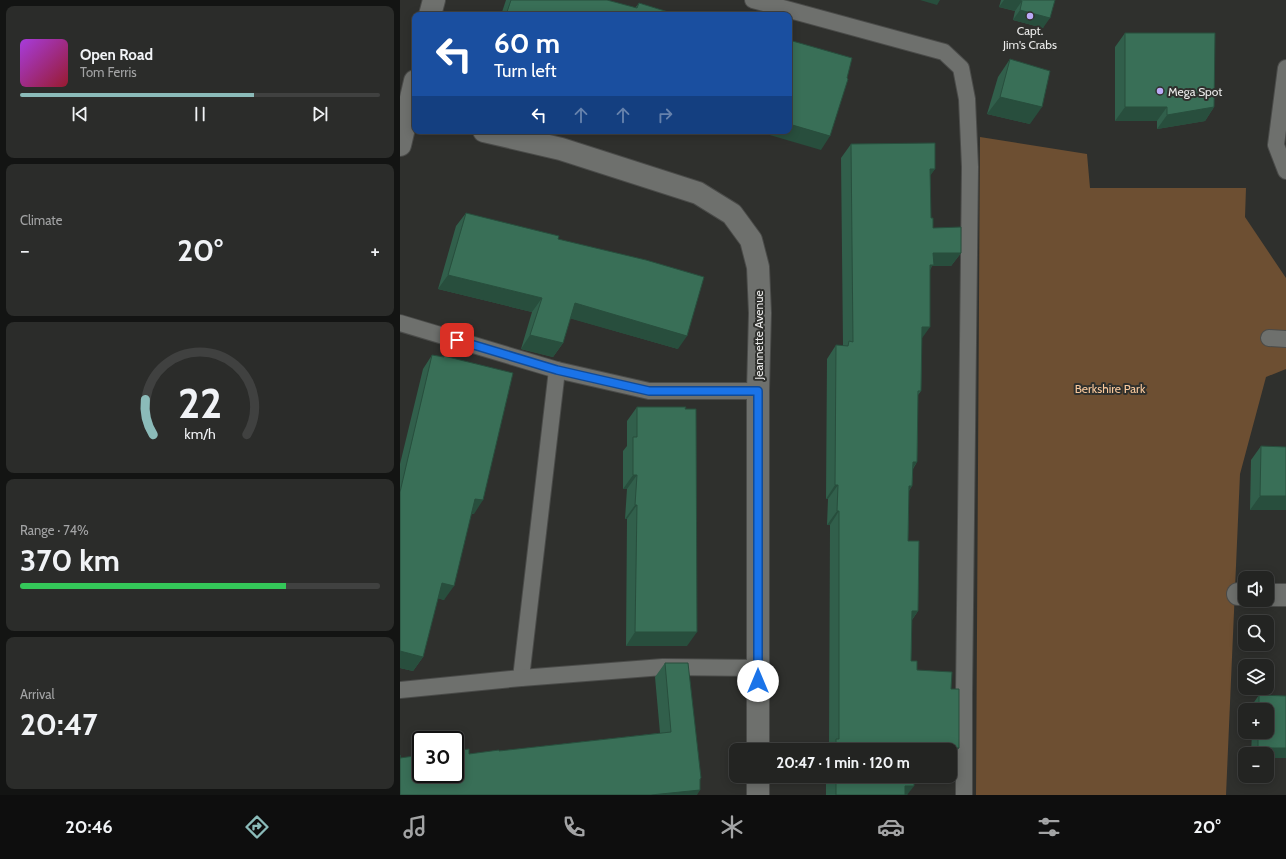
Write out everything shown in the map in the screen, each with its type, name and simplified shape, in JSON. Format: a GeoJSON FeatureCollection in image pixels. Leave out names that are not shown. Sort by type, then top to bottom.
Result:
{"type":"FeatureCollection","features":[{"type":"Feature","properties":{"kind":"street"},"geometry":{"type":"LineString","coordinates":[[431,12],[434,0]]}},
{"type":"Feature","properties":{"kind":"street"},"geometry":{"type":"LineString","coordinates":[[400,145],[411,114]]}},
{"type":"Feature","properties":{"kind":"street","name":"Jeannette Avenue"},"geometry":{"type":"LineString","coordinates":[[498,134],[561,148],[698,193],[732,214],[751,240],[758,267],[760,313],[758,391],[758,743]]}},
{"type":"Feature","properties":{"kind":"street"},"geometry":{"type":"LineString","coordinates":[[1274,595],[1286,595]]}},
{"type":"Feature","properties":{"kind":"street"},"geometry":{"type":"LineString","coordinates":[[758,783],[758,795]]}},
{"type":"Feature","properties":{"kind":"lane"},"geometry":{"type":"LineString","coordinates":[[753,0],[944,52],[961,68],[967,99],[970,167],[964,795]]}},
{"type":"Feature","properties":{"kind":"lane"},"geometry":{"type":"LineString","coordinates":[[1286,68],[1276,145],[1286,171]]}},
{"type":"Feature","properties":{"kind":"lane"},"geometry":{"type":"LineString","coordinates":[[400,323],[557,370],[649,391],[758,391]]}},
{"type":"Feature","properties":{"kind":"lane"},"geometry":{"type":"LineString","coordinates":[[1269,338],[1286,339]]}},
{"type":"Feature","properties":{"kind":"lane"},"geometry":{"type":"LineString","coordinates":[[521,678],[557,370]]}},
{"type":"Feature","properties":{"kind":"lane"},"geometry":{"type":"LineString","coordinates":[[400,690],[521,678],[663,667],[758,668]]}},
{"type":"Feature","properties":{"kind":"green space","name":"Berkshire Park"},"geometry":{"type":"Polygon","coordinates":[[[980,137],[1087,154],[1090,188],[1246,188],[1245,217],[1286,278],[1286,369],[1266,377],[1240,474],[1226,795],[976,795],[980,137]]]}},
{"type":"Feature","properties":{"kind":"building"},"geometry":{"type":"Polygon","coordinates":[[[511,0],[607,0],[637,8],[639,3],[668,12],[507,12],[511,0]]]}},
{"type":"Feature","properties":{"kind":"building"},"geometry":{"type":"Polygon","coordinates":[[[1018,0],[1055,0],[1050,18],[1020,10],[1022,1],[1018,0]]]}},
{"type":"Feature","properties":{"kind":"building","name":"Mega Spot"},"geometry":{"type":"Polygon","coordinates":[[[1125,33],[1215,33],[1214,107],[1167,115],[1167,107],[1125,107],[1125,33]]]}},
{"type":"Feature","properties":{"kind":"building"},"geometry":{"type":"Polygon","coordinates":[[[792,41],[852,58],[848,79],[830,136],[792,125],[792,41]]]}},
{"type":"Feature","properties":{"kind":"building"},"geometry":{"type":"Polygon","coordinates":[[[1010,59],[1050,71],[1042,107],[1000,97],[1010,59]]]}},
{"type":"Feature","properties":{"kind":"building"},"geometry":{"type":"Polygon","coordinates":[[[935,143],[935,169],[930,169],[931,218],[933,218],[933,228],[961,227],[961,253],[933,253],[934,265],[930,265],[930,327],[922,327],[921,391],[918,391],[917,462],[913,462],[912,486],[909,486],[908,541],[919,541],[918,611],[912,611],[911,661],[917,661],[917,670],[952,672],[951,689],[959,689],[959,748],[957,748],[957,743],[836,743],[836,739],[839,739],[839,511],[837,511],[838,485],[835,485],[836,345],[848,346],[849,341],[853,342],[851,144],[935,143]]]}},
{"type":"Feature","properties":{"kind":"building"},"geometry":{"type":"Polygon","coordinates":[[[466,213],[559,236],[558,239],[646,260],[704,277],[687,336],[575,303],[563,343],[530,335],[542,298],[448,275],[466,213]]]}},
{"type":"Feature","properties":{"kind":"building"},"geometry":{"type":"Polygon","coordinates":[[[432,355],[444,356],[513,373],[483,500],[475,499],[454,586],[442,583],[423,657],[400,651],[400,492],[432,355]]]}},
{"type":"Feature","properties":{"kind":"building"},"geometry":{"type":"Polygon","coordinates":[[[637,407],[686,407],[685,409],[696,409],[697,632],[635,632],[637,505],[635,505],[637,475],[633,475],[633,437],[637,437],[637,407]]]}},
{"type":"Feature","properties":{"kind":"building"},"geometry":{"type":"Polygon","coordinates":[[[1261,446],[1286,447],[1286,496],[1260,496],[1261,446]]]}},
{"type":"Feature","properties":{"kind":"building"},"geometry":{"type":"Polygon","coordinates":[[[665,663],[688,663],[701,778],[700,790],[651,795],[400,795],[400,758],[412,756],[412,783],[464,783],[464,750],[469,749],[469,754],[671,732],[665,663]]]}},
{"type":"Feature","properties":{"kind":"building"},"geometry":{"type":"Polygon","coordinates":[[[1259,695],[1286,696],[1286,748],[1258,747],[1258,739],[1274,739],[1274,703],[1259,703],[1259,695]]]}},
{"type":"Feature","properties":{"kind":"building"},"geometry":{"type":"Polygon","coordinates":[[[836,783],[914,783],[914,786],[905,786],[905,795],[836,795],[836,783]]]}},
{"type":"Feature","properties":{"kind":"place","name":"Capt. Jim's Crabs"},"geometry":{"type":"Point","coordinates":[1030,16]}},
{"type":"Feature","properties":{"kind":"place","name":"Mega Spot"},"geometry":{"type":"Point","coordinates":[1160,91]}},
{"type":"Feature","properties":{"kind":"route"},"geometry":{"type":"LineString","coordinates":[[457,340],[557,370],[649,391],[758,391],[758,681]]}}]}
